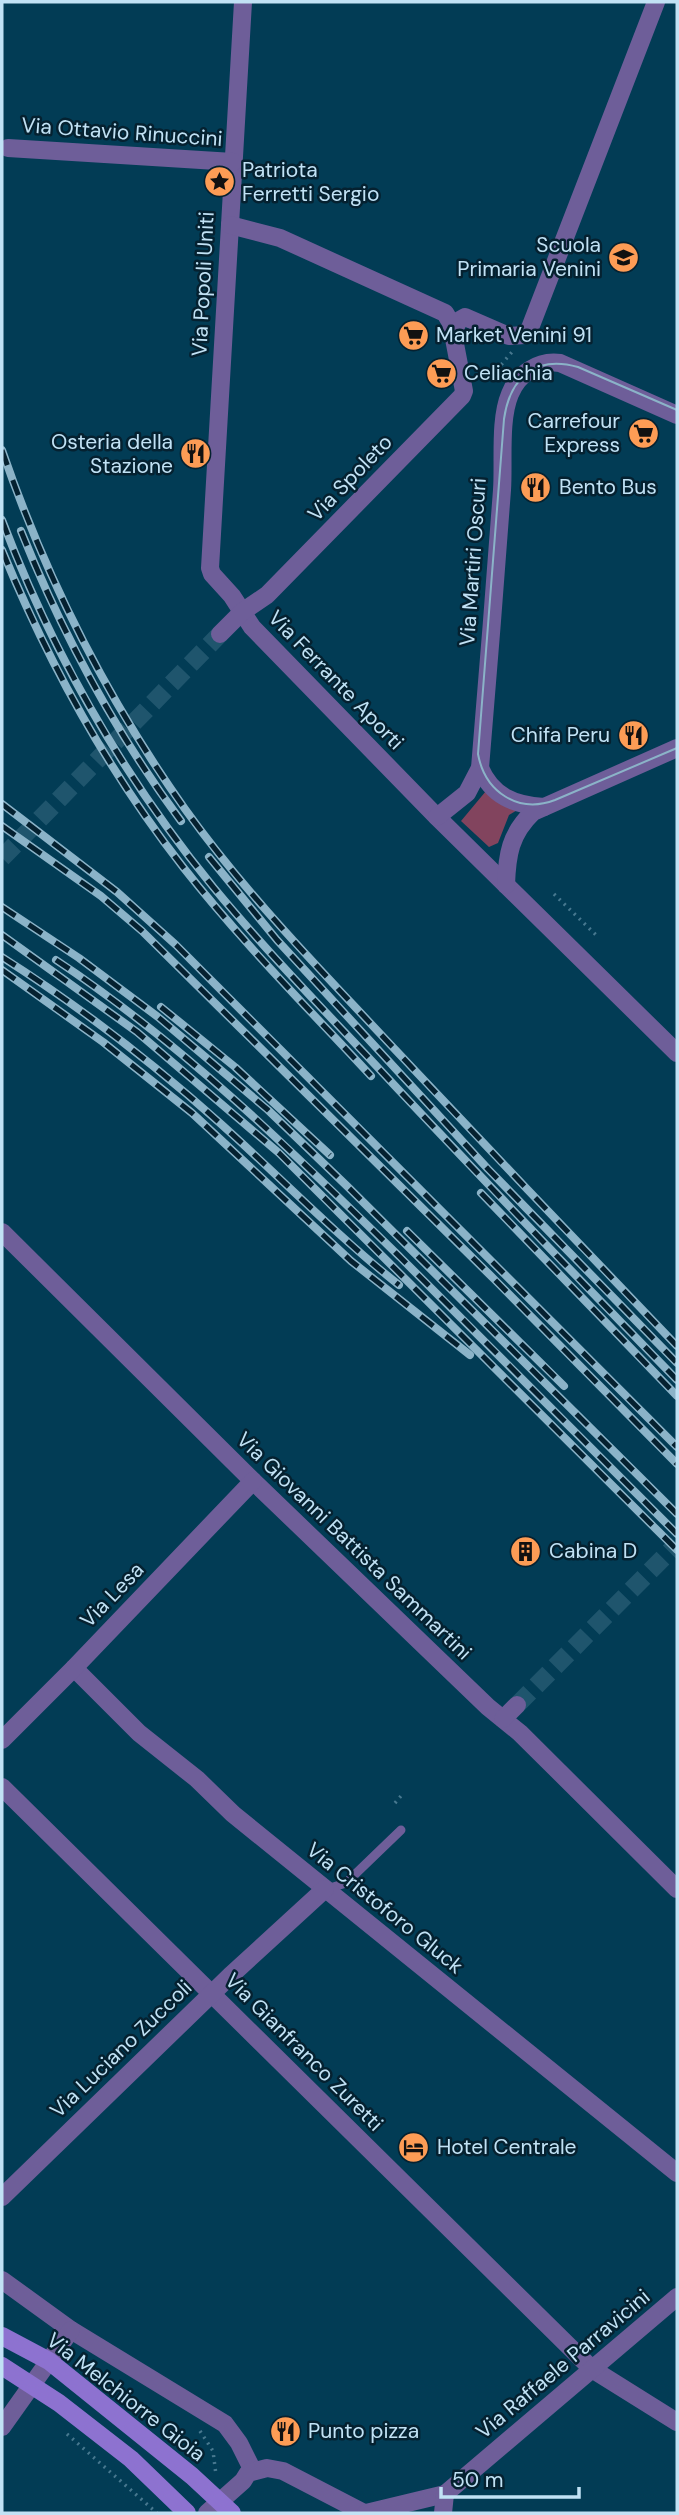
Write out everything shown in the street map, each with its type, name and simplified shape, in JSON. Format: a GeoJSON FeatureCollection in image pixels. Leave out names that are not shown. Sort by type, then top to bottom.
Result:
{"type":"FeatureCollection","features":[{"type":"Feature","properties":{"kind":"street","name":"Via Popoli Uniti"},"geometry":{"type":"LineString","coordinates":[[210,568],[243,2]]}},
{"type":"Feature","properties":{"kind":"street"},"geometry":{"type":"LineString","coordinates":[[454,332],[458,321],[468,317],[516,342],[530,328],[656,2]]}},
{"type":"Feature","properties":{"kind":"street","name":"Via Ottavio Rinuccini"},"geometry":{"type":"LineString","coordinates":[[8,148],[233,162]]}},
{"type":"Feature","properties":{"kind":"street"},"geometry":{"type":"LineString","coordinates":[[230,225],[280,238],[440,310],[450,319],[454,332]]}},
{"type":"Feature","properties":{"kind":"street","name":"Via Spoleto"},"geometry":{"type":"LineString","coordinates":[[220,634],[242,612],[267,596],[463,396],[464,385],[454,332]]}},
{"type":"Feature","properties":{"kind":"street","name":"Via Martiri Oscuri"},"geometry":{"type":"LineString","coordinates":[[480,768],[502,489],[505,413],[514,385],[531,369],[550,362],[560,363],[677,415]]}},
{"type":"Feature","properties":{"kind":"street","name":"Via Ferrante Aporti"},"geometry":{"type":"LineString","coordinates":[[210,568],[252,627],[437,817],[677,1053]]}},
{"type":"Feature","properties":{"kind":"street"},"geometry":{"type":"LineString","coordinates":[[506,885],[512,838],[525,819],[544,807],[677,748]]}},
{"type":"Feature","properties":{"kind":"street"},"geometry":{"type":"LineString","coordinates":[[480,768],[487,782],[503,797],[517,804],[544,807]]}},
{"type":"Feature","properties":{"kind":"street"},"geometry":{"type":"LineString","coordinates":[[437,817],[467,793],[480,768]]}},
{"type":"Feature","properties":{"kind":"street","name":"Via Giovanni Battista Sammartini"},"geometry":{"type":"LineString","coordinates":[[2,1232],[253,1481],[677,1889]]}},
{"type":"Feature","properties":{"kind":"street","name":"Via Lesa"},"geometry":{"type":"LineString","coordinates":[[2,1740],[253,1481]]}},
{"type":"Feature","properties":{"kind":"street","name":"Via Cristoforo Gluck"},"geometry":{"type":"LineString","coordinates":[[74,1668],[139,1733],[197,1779],[233,1814],[677,2173]]}},
{"type":"Feature","properties":{"kind":"street"},"geometry":{"type":"LineString","coordinates":[[503,1719],[517,1705]]}},
{"type":"Feature","properties":{"kind":"street","name":"Via Gianfranco Zuretti"},"geometry":{"type":"LineString","coordinates":[[2,1787],[593,2369],[677,2422]]}},
{"type":"Feature","properties":{"kind":"street","name":"Via Luciano Zuccoli"},"geometry":{"type":"LineString","coordinates":[[2,2197],[325,1889]]}},
{"type":"Feature","properties":{"kind":"street"},"geometry":{"type":"LineString","coordinates":[[2,2280],[71,2330],[2,2427]]}},
{"type":"Feature","properties":{"kind":"street","name":"Via Raffaele Parravicini"},"geometry":{"type":"LineString","coordinates":[[365,2513],[446,2494],[677,2297]]}},
{"type":"Feature","properties":{"kind":"street","name":"Via Melchiorre Gioia"},"geometry":{"type":"LineString","coordinates":[[2,2336],[49,2361],[192,2476],[219,2509],[248,2473],[253,2471],[239,2443],[225,2424],[71,2330]]}},
{"type":"Feature","properties":{"kind":"street"},"geometry":{"type":"LineString","coordinates":[[2,2365],[59,2403],[131,2459],[187,2513]]}},
{"type":"Feature","properties":{"kind":"street"},"geometry":{"type":"LineString","coordinates":[[253,2471],[271,2468],[283,2471],[365,2513]]}},
{"type":"Feature","properties":{"kind":"street"},"geometry":{"type":"LineString","coordinates":[[443,2513],[446,2494]]}},
{"type":"Feature","properties":{"kind":"lane","name":"Via Luciano Zuccoli"},"geometry":{"type":"LineString","coordinates":[[325,1889],[346,1883],[401,1830]]}},
{"type":"Feature","properties":{"kind":"path"},"geometry":{"type":"LineString","coordinates":[[468,377],[495,372],[511,356],[516,342]]}},
{"type":"Feature","properties":{"kind":"path"},"geometry":{"type":"LineString","coordinates":[[554,894],[596,935]]}},
{"type":"Feature","properties":{"kind":"path"},"geometry":{"type":"LineString","coordinates":[[394,1802],[401,1796]]}},
{"type":"Feature","properties":{"kind":"path"},"geometry":{"type":"LineString","coordinates":[[195,2426],[213,2451],[216,2475]]}},
{"type":"Feature","properties":{"kind":"path"},"geometry":{"type":"LineString","coordinates":[[59,2427],[157,2513]]}},
{"type":"Feature","properties":{"kind":"shaded area"},"geometry":{"type":"Polygon","coordinates":[[[486,791],[519,809],[509,815],[498,843],[489,847],[461,821],[486,791]]]}},
{"type":"Feature","properties":{"kind":"tunnel"},"geometry":{"type":"LineString","coordinates":[[2,858],[220,634]]}},
{"type":"Feature","properties":{"kind":"tunnel"},"geometry":{"type":"LineString","coordinates":[[517,1705],[677,1544]]}},
{"type":"Feature","properties":{"kind":"tram line"},"geometry":{"type":"LineString","coordinates":[[677,410],[578,367],[563,364],[538,367],[519,381],[512,391],[504,419],[478,754],[488,779],[496,789],[516,802],[541,804],[677,748]]}},
{"type":"Feature","properties":{"kind":"railway"},"geometry":{"type":"LineString","coordinates":[[2,450],[38,545],[104,681],[157,767],[208,840],[308,957],[677,1346]]}},
{"type":"Feature","properties":{"kind":"railway"},"geometry":{"type":"LineString","coordinates":[[2,520],[67,665],[121,758],[181,846],[275,958],[677,1380]]}},
{"type":"Feature","properties":{"kind":"railway"},"geometry":{"type":"LineString","coordinates":[[21,531],[54,607],[92,681],[134,752],[181,821]]}},
{"type":"Feature","properties":{"kind":"railway"},"geometry":{"type":"LineString","coordinates":[[2,550],[60,674],[130,793],[183,867],[228,921],[371,1076]]}},
{"type":"Feature","properties":{"kind":"railway"},"geometry":{"type":"LineString","coordinates":[[2,804],[117,892],[176,945],[677,1447]]}},
{"type":"Feature","properties":{"kind":"railway"},"geometry":{"type":"LineString","coordinates":[[2,826],[101,896],[142,931],[677,1464]]}},
{"type":"Feature","properties":{"kind":"railway"},"geometry":{"type":"LineString","coordinates":[[209,857],[277,940],[488,1169],[677,1363]]}},
{"type":"Feature","properties":{"kind":"railway"},"geometry":{"type":"LineString","coordinates":[[2,907],[79,958],[158,1017],[268,1110],[677,1514]]}},
{"type":"Feature","properties":{"kind":"railway"},"geometry":{"type":"LineString","coordinates":[[2,935],[137,1032],[279,1153],[677,1550]]}},
{"type":"Feature","properties":{"kind":"railway"},"geometry":{"type":"LineString","coordinates":[[2,957],[87,1015],[169,1079],[399,1285]]}},
{"type":"Feature","properties":{"kind":"railway"},"geometry":{"type":"LineString","coordinates":[[56,960],[148,1027],[235,1100],[400,1257],[677,1534]]}},
{"type":"Feature","properties":{"kind":"railway"},"geometry":{"type":"LineString","coordinates":[[2,970],[103,1042],[192,1113],[351,1261],[470,1355]]}},
{"type":"Feature","properties":{"kind":"railway"},"geometry":{"type":"LineString","coordinates":[[161,1007],[235,1067],[330,1155]]}},
{"type":"Feature","properties":{"kind":"railway"},"geometry":{"type":"LineString","coordinates":[[481,1193],[677,1396]]}},
{"type":"Feature","properties":{"kind":"railway"},"geometry":{"type":"LineString","coordinates":[[407,1231],[564,1386]]}},
{"type":"Feature","properties":{"kind":"place","name":"Patriota Ferretti Sergio"},"geometry":{"type":"Point","coordinates":[219,182]}},
{"type":"Feature","properties":{"kind":"place","name":"Scuola Primaria Venini"},"geometry":{"type":"Point","coordinates":[624,257]}},
{"type":"Feature","properties":{"kind":"place","name":"Market Venini 91"},"geometry":{"type":"Point","coordinates":[413,335]}},
{"type":"Feature","properties":{"kind":"place","name":"Celiachia"},"geometry":{"type":"Point","coordinates":[441,373]}},
{"type":"Feature","properties":{"kind":"place","name":"Carrefour Express"},"geometry":{"type":"Point","coordinates":[643,433]}},
{"type":"Feature","properties":{"kind":"place","name":"Osteria della Stazione"},"geometry":{"type":"Point","coordinates":[196,454]}},
{"type":"Feature","properties":{"kind":"place","name":"Bento Bus"},"geometry":{"type":"Point","coordinates":[536,487]}},
{"type":"Feature","properties":{"kind":"place","name":"Chifa Peru"},"geometry":{"type":"Point","coordinates":[633,735]}},
{"type":"Feature","properties":{"kind":"place","name":"Cabina D"},"geometry":{"type":"Point","coordinates":[526,1551]}},
{"type":"Feature","properties":{"kind":"place","name":"Hotel Centrale"},"geometry":{"type":"Point","coordinates":[414,2147]}},
{"type":"Feature","properties":{"kind":"place","name":"Punto pizza"},"geometry":{"type":"Point","coordinates":[285,2431]}}]}
